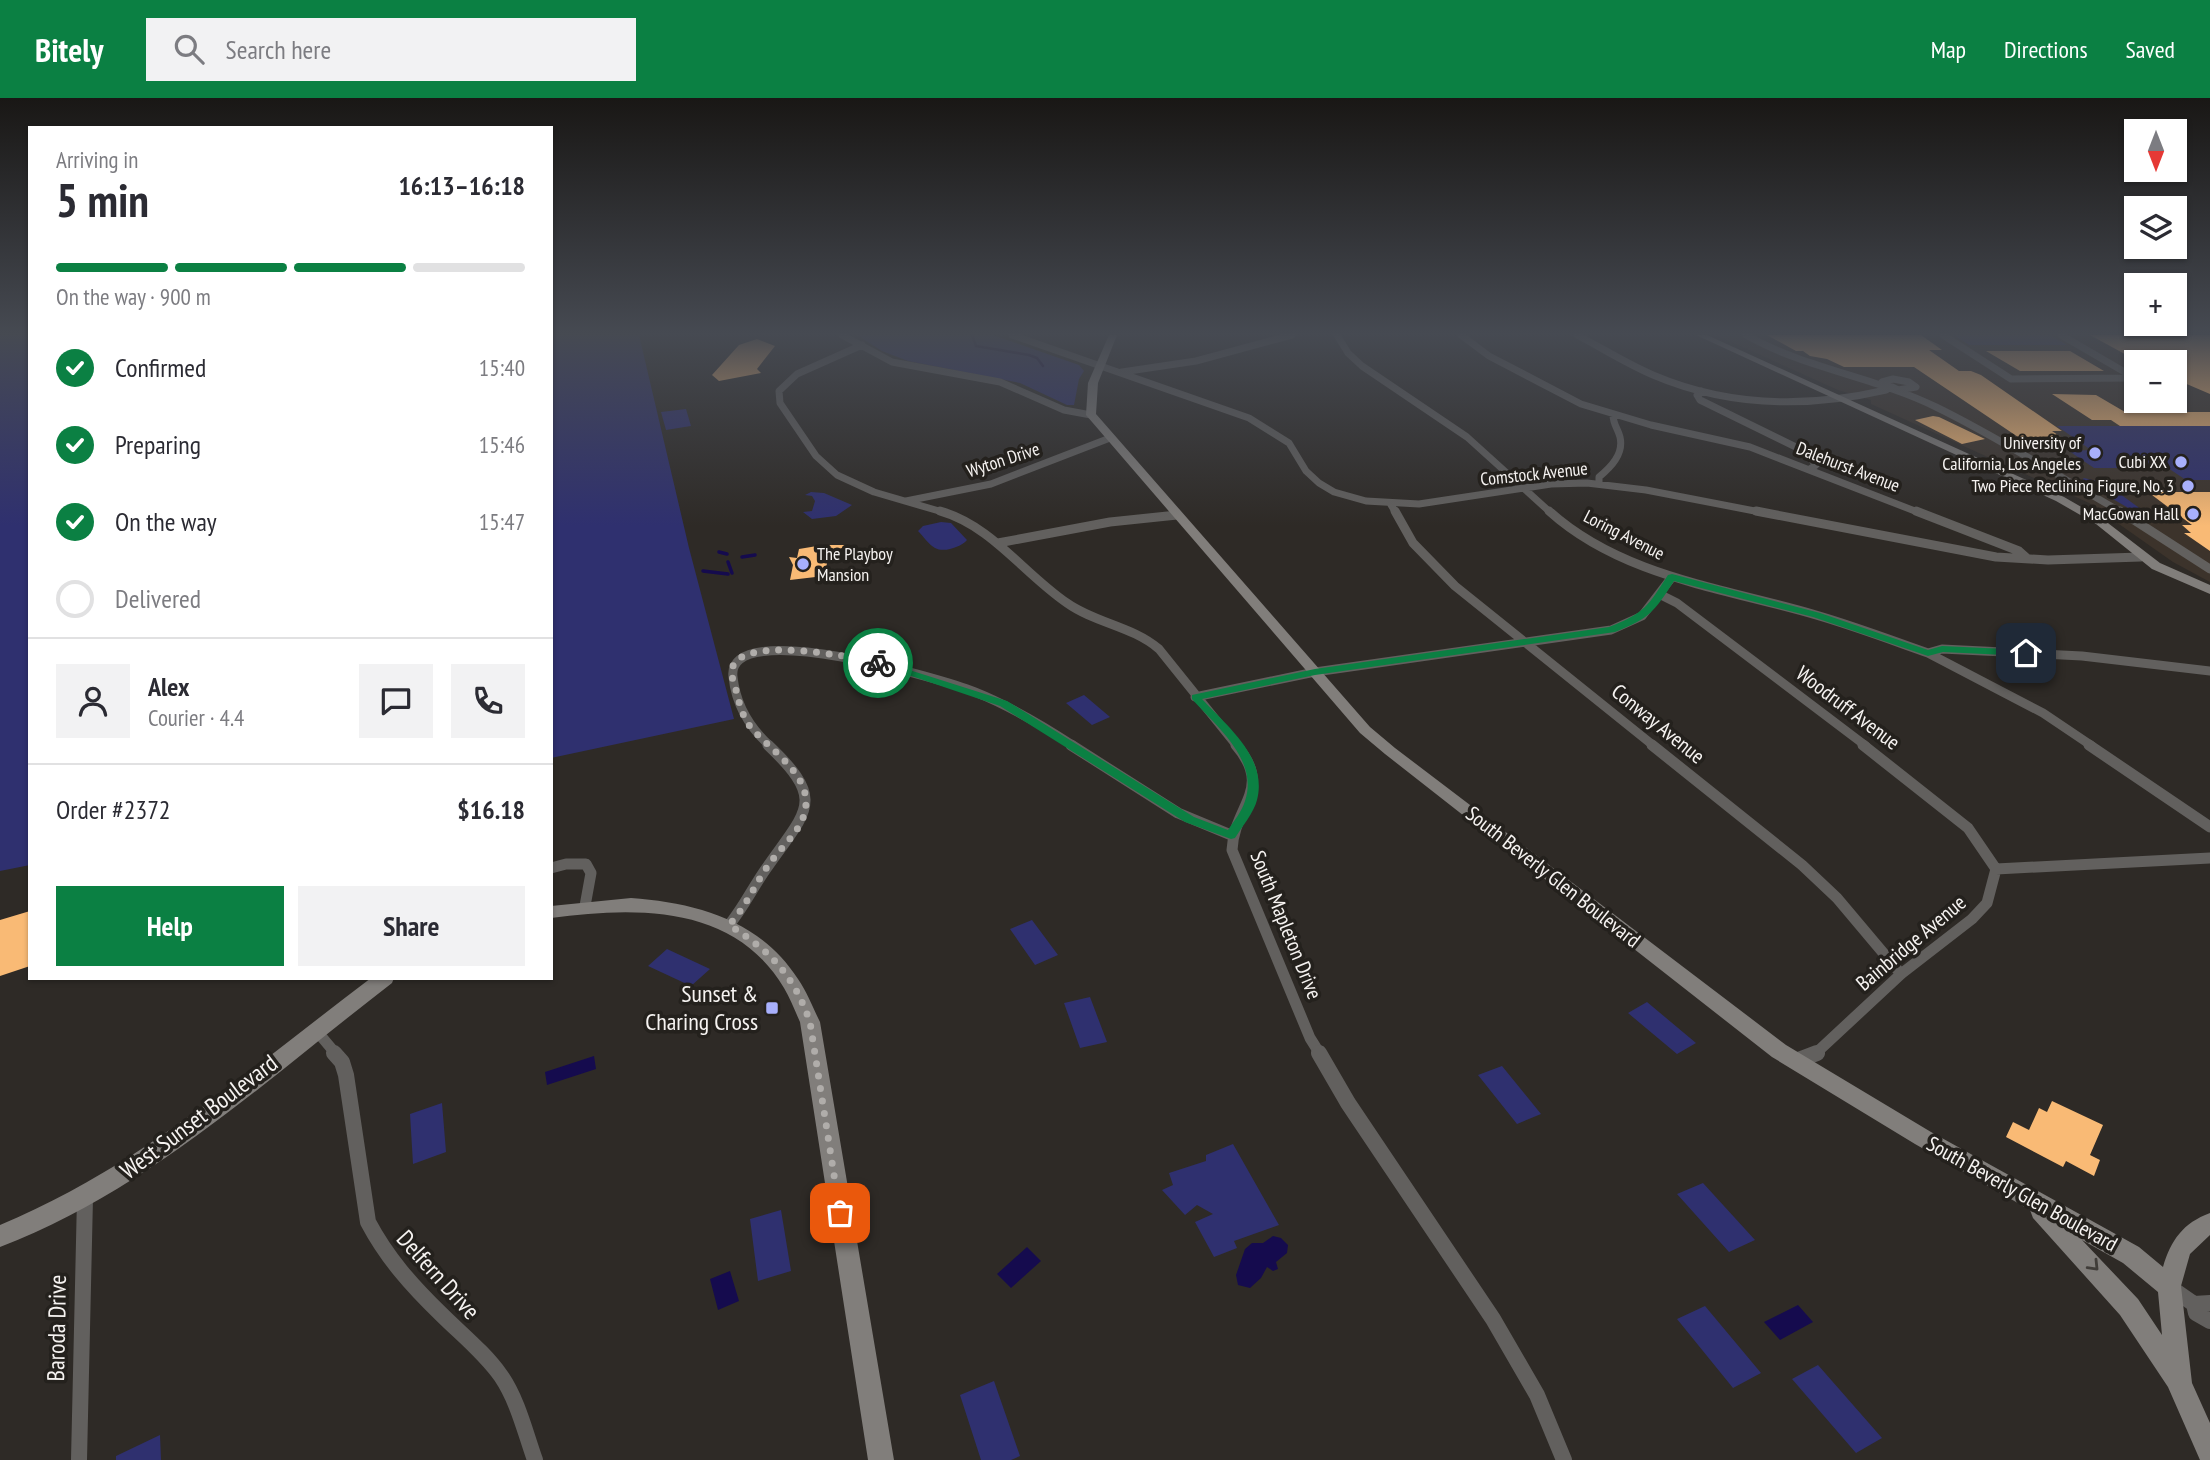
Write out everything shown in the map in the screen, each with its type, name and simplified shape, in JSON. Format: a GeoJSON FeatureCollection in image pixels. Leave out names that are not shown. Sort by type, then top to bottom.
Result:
{"type":"FeatureCollection","features":[{"type":"Feature","properties":{"kind":"main road"},"geometry":{"type":"LineString","coordinates":[[1089,399],[1091,415]]}},
{"type":"Feature","properties":{"kind":"main road"},"geometry":{"type":"LineString","coordinates":[[1839,399],[2060,499],[2100,522],[2141,556],[2210,590]]}},
{"type":"Feature","properties":{"kind":"main road","name":"South Beverly Glen Boulevard"},"geometry":{"type":"LineString","coordinates":[[1091,415],[1365,730],[1694,986],[1796,1061],[2030,1199],[2132,1255],[2169,1286]]}},
{"type":"Feature","properties":{"kind":"main road"},"geometry":{"type":"LineString","coordinates":[[553,912],[585,906],[654,904],[695,912],[729,925],[757,943],[780,964],[800,994],[810,1022],[881,1460]]}},
{"type":"Feature","properties":{"kind":"main road","name":"West Sunset Boulevard"},"geometry":{"type":"LineString","coordinates":[[0,1236],[85,1198],[160,1152],[315,1029],[382,980]]}},
{"type":"Feature","properties":{"kind":"main road"},"geometry":{"type":"LineString","coordinates":[[2030,1199],[2129,1307],[2179,1384],[2210,1453]]}},
{"type":"Feature","properties":{"kind":"main road"},"geometry":{"type":"LineString","coordinates":[[2179,1384],[2169,1286],[2180,1249],[2194,1233],[2210,1223]]}},
{"type":"Feature","properties":{"kind":"street","name":"South Mapleton Drive"},"geometry":{"type":"LineString","coordinates":[[779,399],[823,464],[849,482],[953,515],[970,523],[998,543],[1068,604],[1146,638],[1159,649],[1195,697],[1240,747],[1253,772],[1251,801],[1231,835],[1232,850],[1310,1038],[1348,1103],[1493,1319],[1537,1395],[1564,1460]]}},
{"type":"Feature","properties":{"kind":"street"},"geometry":{"type":"LineString","coordinates":[[1037,399],[1064,411],[1091,415]]}},
{"type":"Feature","properties":{"kind":"street","name":"Comstock Avenue"},"geometry":{"type":"LineString","coordinates":[[1189,399],[1268,427],[1289,443],[1302,466],[1322,485],[1340,494],[1391,505],[1438,502],[1525,488],[1599,483],[1955,551],[2028,559],[2141,556]]}},
{"type":"Feature","properties":{"kind":"street","name":"Loring Avenue"},"geometry":{"type":"LineString","coordinates":[[1410,399],[1467,437],[1562,522],[1597,545],[1631,562],[1672,577],[1817,615],[1928,653]]}},
{"type":"Feature","properties":{"kind":"street","name":"Dalehurst Avenue"},"geometry":{"type":"LineString","coordinates":[[1569,399],[1613,415],[1750,447],[2019,551],[2028,559]]}},
{"type":"Feature","properties":{"kind":"street"},"geometry":{"type":"LineString","coordinates":[[1699,399],[1806,452],[1816,465],[1810,469]]}},
{"type":"Feature","properties":{"kind":"street"},"geometry":{"type":"LineString","coordinates":[[1752,399],[1821,403],[1848,399]]}},
{"type":"Feature","properties":{"kind":"street"},"geometry":{"type":"LineString","coordinates":[[1917,399],[1956,417],[2027,461],[2139,522],[2210,569]]}},
{"type":"Feature","properties":{"kind":"street"},"geometry":{"type":"LineString","coordinates":[[1599,483],[1599,477],[1614,464],[1620,453],[1622,443],[1612,421],[1613,415]]}},
{"type":"Feature","properties":{"kind":"street","name":"Wyton Drive"},"geometry":{"type":"LineString","coordinates":[[903,501],[991,484],[1110,438]]}},
{"type":"Feature","properties":{"kind":"street","name":"Conway Avenue"},"geometry":{"type":"LineString","coordinates":[[1391,505],[1413,543],[1455,586],[1802,865],[1837,898],[1901,974]]}},
{"type":"Feature","properties":{"kind":"street"},"geometry":{"type":"LineString","coordinates":[[998,543],[1120,520],[1177,515]]}},
{"type":"Feature","properties":{"kind":"street"},"geometry":{"type":"LineString","coordinates":[[1195,697],[1315,672],[1590,634],[1639,619],[1661,595],[1672,577]]}},
{"type":"Feature","properties":{"kind":"street","name":"Woodruff Avenue"},"geometry":{"type":"LineString","coordinates":[[1661,595],[1677,603],[1919,786],[1968,828],[1996,869]]}},
{"type":"Feature","properties":{"kind":"street"},"geometry":{"type":"LineString","coordinates":[[729,925],[743,909],[770,863],[788,843],[803,818],[806,799],[801,782],[752,728],[742,709],[732,678],[732,668],[738,660],[757,651],[782,649],[871,661],[982,695],[1026,716],[1190,820],[1231,835]]}},
{"type":"Feature","properties":{"kind":"street"},"geometry":{"type":"LineString","coordinates":[[1928,653],[1942,649],[2082,656],[2210,671]]}},
{"type":"Feature","properties":{"kind":"street"},"geometry":{"type":"LineString","coordinates":[[1928,653],[2043,713],[2210,827]]}},
{"type":"Feature","properties":{"kind":"street"},"geometry":{"type":"LineString","coordinates":[[1996,869],[2210,858]]}},
{"type":"Feature","properties":{"kind":"street"},"geometry":{"type":"LineString","coordinates":[[553,867],[586,864],[591,873],[585,906]]}},
{"type":"Feature","properties":{"kind":"street","name":"Bainbridge Avenue"},"geometry":{"type":"LineString","coordinates":[[1796,1061],[1813,1056],[1901,974],[1972,919],[1987,903],[1996,869]]}},
{"type":"Feature","properties":{"kind":"street","name":"Delfern Drive"},"geometry":{"type":"LineString","coordinates":[[315,1029],[342,1062],[346,1075],[368,1222],[376,1240],[401,1275],[427,1303],[495,1368],[512,1396],[535,1460]]}},
{"type":"Feature","properties":{"kind":"street","name":"Baroda Drive"},"geometry":{"type":"LineString","coordinates":[[79,1460],[85,1198]]}},
{"type":"Feature","properties":{"kind":"street"},"geometry":{"type":"LineString","coordinates":[[2169,1286],[2202,1303],[2196,1313],[2210,1321]]}},
{"type":"Feature","properties":{"kind":"shaded area"},"geometry":{"type":"Polygon","coordinates":[[[0,399],[28,399],[28,865],[0,871],[0,399]]]}},
{"type":"Feature","properties":{"kind":"shaded area"},"geometry":{"type":"Polygon","coordinates":[[[553,399],[654,399],[689,548],[734,719],[553,758],[553,399]]]}},
{"type":"Feature","properties":{"kind":"shaded area"},"geometry":{"type":"Polygon","coordinates":[[[1053,399],[1075,399],[1074,405],[1053,399]]]}},
{"type":"Feature","properties":{"kind":"shaded area"},"geometry":{"type":"Polygon","coordinates":[[[1866,399],[2124,399],[2124,413],[2187,413],[2187,399],[2210,399],[2210,582],[2173,562],[2089,503],[1871,404],[1871,400],[1866,399]]]}},
{"type":"Feature","properties":{"kind":"shaded area"},"geometry":{"type":"Polygon","coordinates":[[[686,409],[691,426],[666,430],[661,412],[686,409]]]}},
{"type":"Feature","properties":{"kind":"shaded area"},"geometry":{"type":"Polygon","coordinates":[[[2057,426],[2210,426],[2210,480],[2186,480],[2168,468],[2094,468],[2069,451],[2091,450],[2057,426]]]}},
{"type":"Feature","properties":{"kind":"shaded area"},"geometry":{"type":"Polygon","coordinates":[[[2084,478],[2105,483],[2160,523],[2154,523],[2089,485],[2082,480],[2084,478]]]}},
{"type":"Feature","properties":{"kind":"shaded area"},"geometry":{"type":"Polygon","coordinates":[[[811,492],[824,493],[852,505],[836,516],[812,519],[803,512],[812,511],[815,501],[812,496],[805,495],[811,492]]]}},
{"type":"Feature","properties":{"kind":"shaded area"},"geometry":{"type":"Polygon","coordinates":[[[951,523],[967,540],[947,550],[933,547],[918,531],[923,526],[951,523]]]}},
{"type":"Feature","properties":{"kind":"shaded area"},"geometry":{"type":"Polygon","coordinates":[[[1084,695],[1110,717],[1092,725],[1066,703],[1084,695]]]}},
{"type":"Feature","properties":{"kind":"shaded area"},"geometry":{"type":"Polygon","coordinates":[[[1032,920],[1058,955],[1035,965],[1010,929],[1032,920]]]}},
{"type":"Feature","properties":{"kind":"shaded area"},"geometry":{"type":"Polygon","coordinates":[[[667,949],[710,969],[691,986],[648,966],[667,949]]]}},
{"type":"Feature","properties":{"kind":"shaded area"},"geometry":{"type":"Polygon","coordinates":[[[1090,997],[1107,1042],[1080,1048],[1064,1003],[1090,997]]]}},
{"type":"Feature","properties":{"kind":"shaded area"},"geometry":{"type":"Polygon","coordinates":[[[1647,1002],[1696,1043],[1677,1054],[1628,1013],[1647,1002]]]}},
{"type":"Feature","properties":{"kind":"shaded area"},"geometry":{"type":"Polygon","coordinates":[[[594,1056],[596,1069],[547,1085],[545,1072],[594,1056]]]}},
{"type":"Feature","properties":{"kind":"shaded area"},"geometry":{"type":"Polygon","coordinates":[[[1502,1066],[1541,1114],[1517,1124],[1478,1075],[1502,1066]]]}},
{"type":"Feature","properties":{"kind":"shaded area"},"geometry":{"type":"Polygon","coordinates":[[[442,1103],[446,1152],[413,1164],[410,1114],[442,1103]]]}},
{"type":"Feature","properties":{"kind":"shaded area"},"geometry":{"type":"Polygon","coordinates":[[[1233,1144],[1279,1225],[1234,1241],[1237,1248],[1214,1257],[1195,1222],[1213,1214],[1197,1205],[1185,1215],[1162,1190],[1173,1185],[1169,1173],[1206,1161],[1206,1155],[1233,1144]]]}},
{"type":"Feature","properties":{"kind":"shaded area"},"geometry":{"type":"Polygon","coordinates":[[[1703,1183],[1755,1240],[1729,1252],[1677,1194],[1703,1183]]]}},
{"type":"Feature","properties":{"kind":"shaded area"},"geometry":{"type":"Polygon","coordinates":[[[781,1210],[791,1271],[758,1281],[750,1219],[781,1210]]]}},
{"type":"Feature","properties":{"kind":"shaded area"},"geometry":{"type":"Polygon","coordinates":[[[1273,1236],[1281,1238],[1288,1245],[1287,1253],[1276,1262],[1278,1269],[1273,1271],[1267,1267],[1261,1278],[1250,1288],[1238,1285],[1236,1275],[1245,1249],[1252,1243],[1263,1243],[1273,1236]]]}},
{"type":"Feature","properties":{"kind":"shaded area"},"geometry":{"type":"Polygon","coordinates":[[[1027,1247],[1041,1261],[1011,1288],[997,1274],[1027,1247]]]}},
{"type":"Feature","properties":{"kind":"shaded area"},"geometry":{"type":"Polygon","coordinates":[[[730,1271],[739,1301],[718,1310],[710,1279],[730,1271]]]}},
{"type":"Feature","properties":{"kind":"shaded area"},"geometry":{"type":"Polygon","coordinates":[[[1798,1305],[1813,1322],[1780,1340],[1764,1322],[1798,1305]]]}},
{"type":"Feature","properties":{"kind":"shaded area"},"geometry":{"type":"Polygon","coordinates":[[[1705,1306],[1761,1373],[1733,1388],[1677,1319],[1705,1306]]]}},
{"type":"Feature","properties":{"kind":"shaded area"},"geometry":{"type":"Polygon","coordinates":[[[1818,1365],[1882,1438],[1856,1453],[1792,1379],[1818,1365]]]}},
{"type":"Feature","properties":{"kind":"shaded area"},"geometry":{"type":"Polygon","coordinates":[[[994,1381],[1020,1456],[1011,1460],[981,1460],[960,1395],[994,1381]]]}},
{"type":"Feature","properties":{"kind":"shaded area"},"geometry":{"type":"Polygon","coordinates":[[[160,1435],[161,1460],[116,1460],[116,1456],[160,1435]]]}},
{"type":"Feature","properties":{"kind":"building"},"geometry":{"type":"Polygon","coordinates":[[[1961,399],[2015,399],[2062,431],[2052,431],[2079,449],[2036,449],[1961,399]]]}},
{"type":"Feature","properties":{"kind":"building"},"geometry":{"type":"Polygon","coordinates":[[[2059,399],[2102,399],[2124,413],[2210,412],[2210,426],[2120,426],[2111,420],[2092,420],[2059,399]]]}},
{"type":"Feature","properties":{"kind":"building"},"geometry":{"type":"Polygon","coordinates":[[[1933,416],[1985,439],[1962,444],[1915,420],[1933,416]]]}},
{"type":"Feature","properties":{"kind":"building","name":"MacGowan Hall"},"geometry":{"type":"Polygon","coordinates":[[[2148,492],[2210,492],[2210,551],[2184,533],[2191,533],[2182,525],[2192,525],[2148,492]]]}},
{"type":"Feature","properties":{"kind":"building","name":"The Playboy Mansion"},"geometry":{"type":"Polygon","coordinates":[[[847,545],[829,555],[824,576],[790,580],[793,565],[789,557],[797,558],[799,549],[847,545]]]}},
{"type":"Feature","properties":{"kind":"building"},"geometry":{"type":"Polygon","coordinates":[[[28,912],[28,967],[0,976],[0,920],[28,912]]]}},
{"type":"Feature","properties":{"kind":"building"},"geometry":{"type":"Polygon","coordinates":[[[2052,1101],[2103,1125],[2090,1155],[2100,1160],[2094,1176],[2066,1161],[2063,1167],[2006,1137],[2013,1122],[2029,1130],[2039,1108],[2047,1112],[2052,1101]]]}},
{"type":"Feature","properties":{"kind":"waterway"},"geometry":{"type":"LineString","coordinates":[[719,552],[727,554]]}},
{"type":"Feature","properties":{"kind":"waterway"},"geometry":{"type":"LineString","coordinates":[[742,557],[755,555]]}},
{"type":"Feature","properties":{"kind":"waterway"},"geometry":{"type":"LineString","coordinates":[[728,562],[732,573]]}},
{"type":"Feature","properties":{"kind":"waterway"},"geometry":{"type":"LineString","coordinates":[[703,571],[728,574]]}},
{"type":"Feature","properties":{"kind":"way so far"},"geometry":{"type":"LineString","coordinates":[[840,1213],[810,1022],[800,994],[780,964],[757,943],[729,925],[743,909],[770,863],[788,843],[803,818],[806,799],[801,782],[746,719],[732,678],[732,668],[747,654],[769,649],[878,663]]}},
{"type":"Feature","properties":{"kind":"place","name":"University of California, Los Angeles"},"geometry":{"type":"Point","coordinates":[2095,453]}},
{"type":"Feature","properties":{"kind":"place","name":"Cubi XX"},"geometry":{"type":"Point","coordinates":[2181,462]}},
{"type":"Feature","properties":{"kind":"place","name":"Two Piece Reclining Figure, No. 3"},"geometry":{"type":"Point","coordinates":[2188,486]}},
{"type":"Feature","properties":{"kind":"place","name":"MacGowan Hall"},"geometry":{"type":"Point","coordinates":[2193,514]}},
{"type":"Feature","properties":{"kind":"place","name":"The Playboy Mansion"},"geometry":{"type":"Point","coordinates":[803,564]}},
{"type":"Feature","properties":{"kind":"place","name":"Sunset & Charing Cross"},"geometry":{"type":"Point","coordinates":[772,1008]}},
{"type":"Feature","properties":{"kind":"route"},"geometry":{"type":"LineString","coordinates":[[878,663],[1003,704],[1190,820],[1231,835],[1251,801],[1253,772],[1240,747],[1195,697],[1315,672],[1611,630],[1639,619],[1653,607],[1672,577],[1817,615],[1928,653],[1942,649],[2026,653]]}}]}
